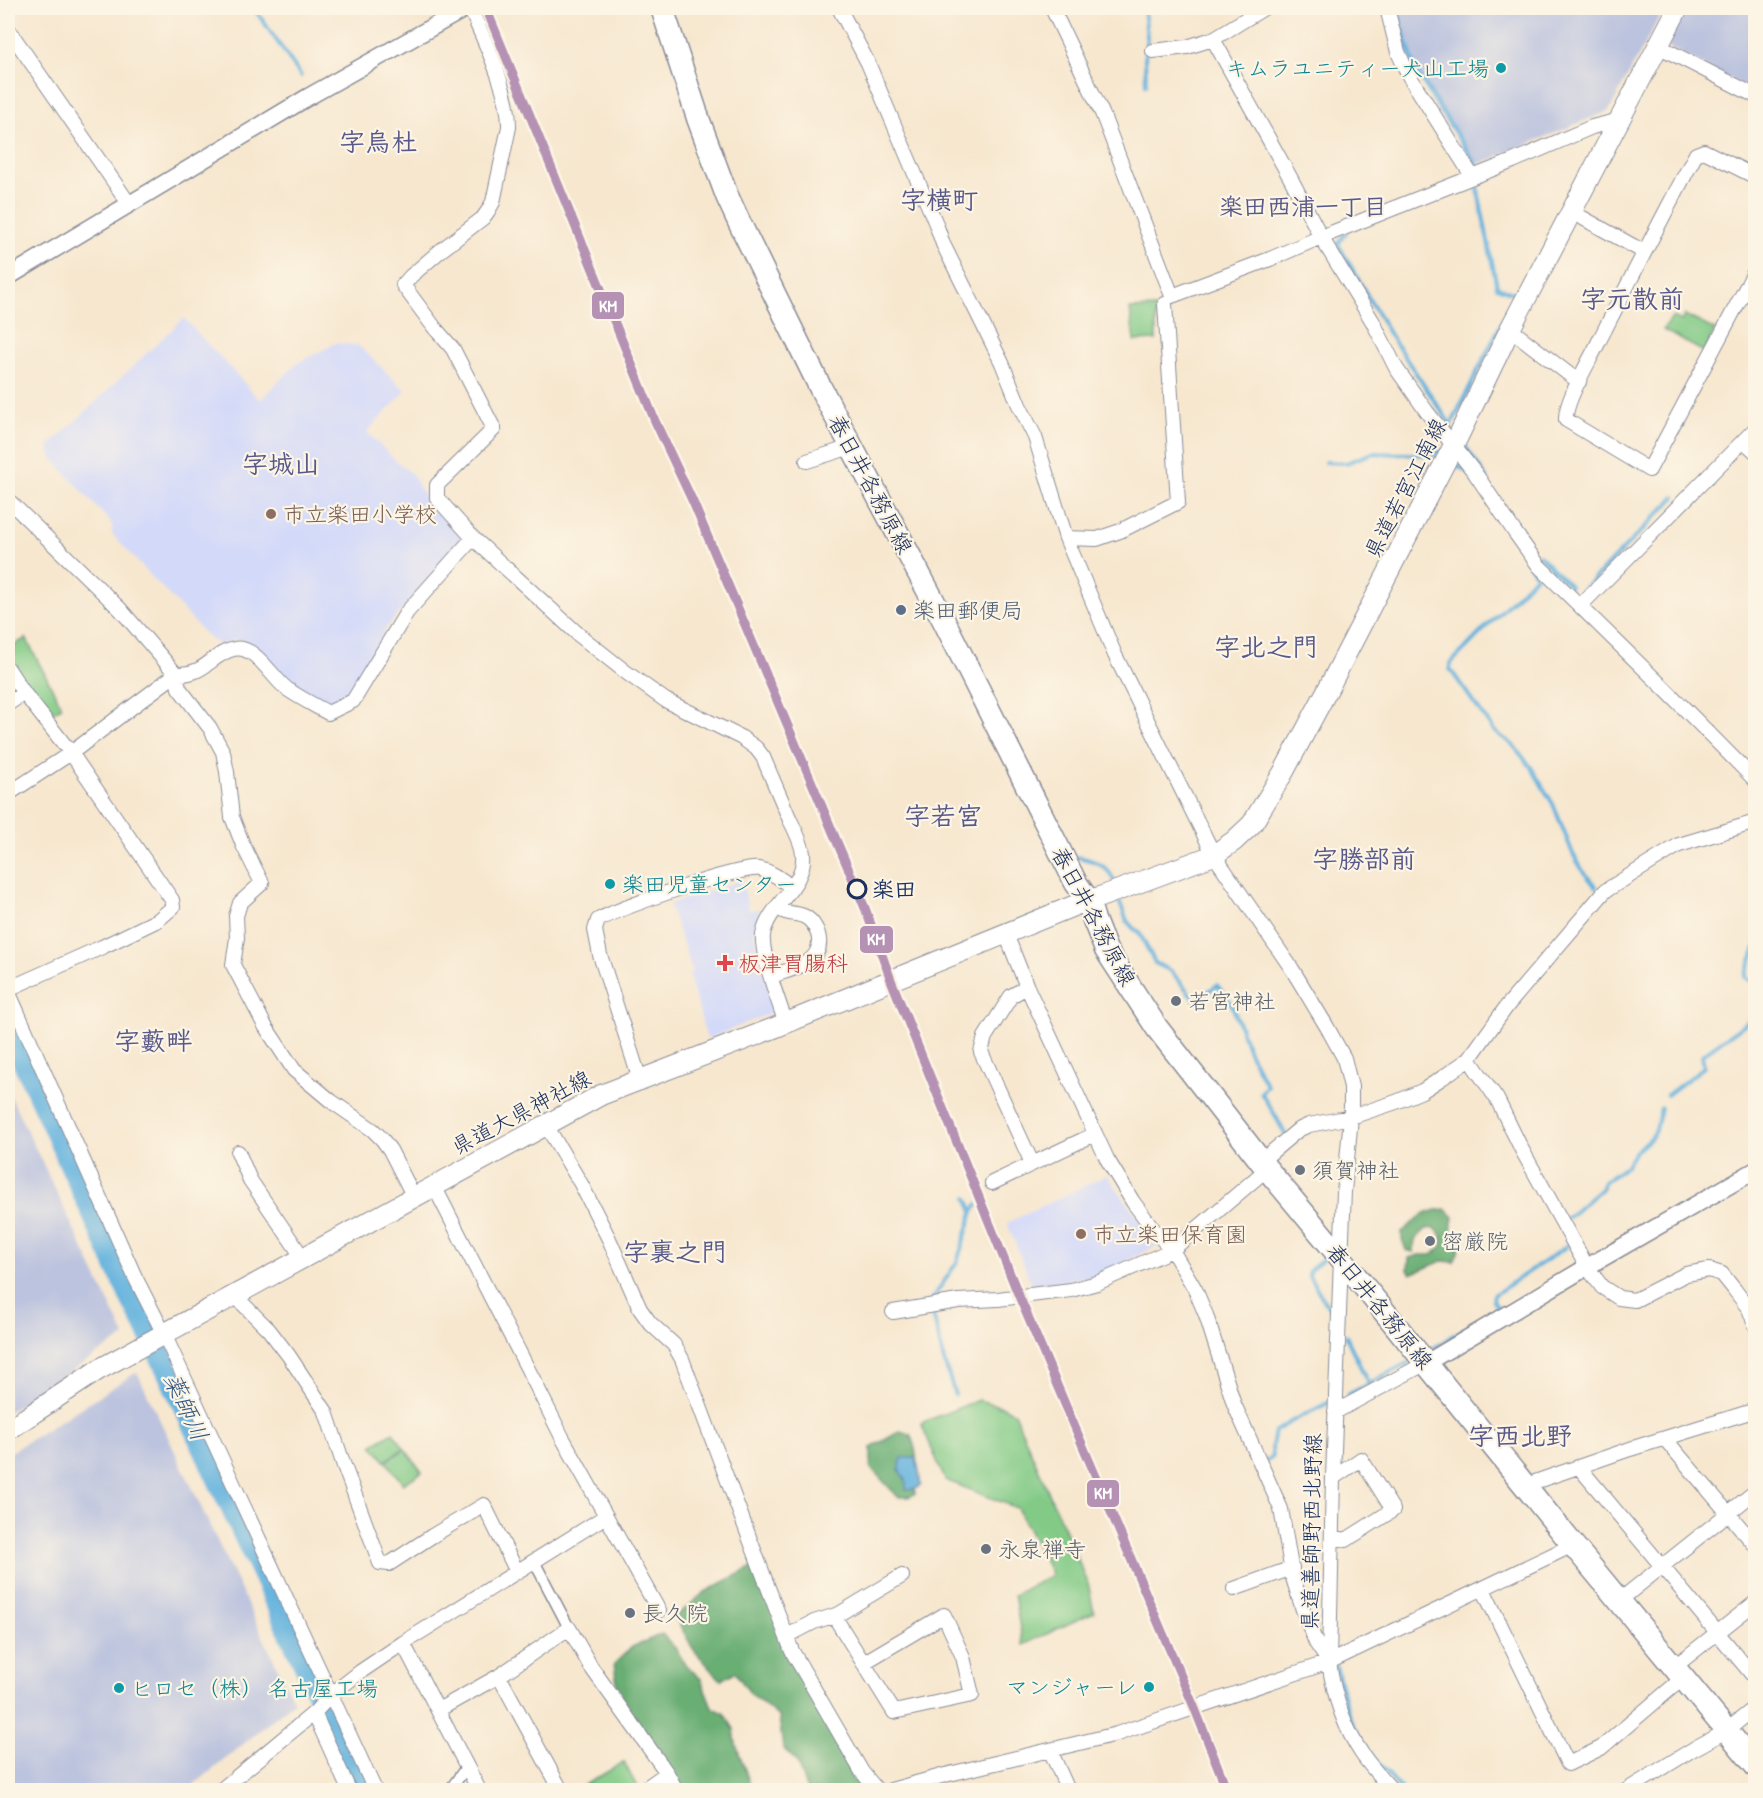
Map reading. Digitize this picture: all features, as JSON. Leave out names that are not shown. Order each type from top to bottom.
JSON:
[{"type":"main road","name":"春日井各務原線","points":[[662,8],[699,121],[727,196],[851,447],[943,620],[1076,883],[1088,900],[1106,950],[1157,1028],[1264,1165],[1755,1766]]},
{"type":"main road","name":"県道若宮江南線","points":[[1088,900],[1214,855],[1252,824],[1284,773],[1454,445],[1510,329],[1677,8]]},
{"type":"main road","name":"県道大県神社線","points":[[8,1430],[98,1370],[601,1095],[786,1023],[1088,900]]},
{"type":"street","points":[[8,277],[308,98],[468,8],[502,86],[510,115],[493,202],[483,218],[440,251],[403,285],[453,349],[494,429],[437,485],[437,498],[473,538],[579,636],[665,700],[723,728],[756,748],[763,757],[803,854],[800,872],[792,888],[766,924],[763,939],[771,976],[786,1023]]},
{"type":"street","name":"県道善師野西北野線","points":[[839,8],[868,63],[943,244],[999,355],[1035,437],[1066,538],[1115,655],[1214,855],[1292,969],[1344,1058],[1351,1087],[1351,1116],[1341,1258],[1329,1662],[1333,1688],[1342,1718],[1363,1755],[1392,1791]]},
{"type":"street","points":[[1052,8],[1102,113],[1172,296],[1270,259],[1592,127],[1620,120]]},
{"type":"street","points":[[1153,51],[1187,47],[1213,39],[1264,8]]},
{"type":"street","points":[[1387,8],[1398,52],[1408,74],[1476,175]]},
{"type":"street","points":[[8,29],[130,205]]},
{"type":"street","points":[[1213,39],[1321,237],[1373,322],[1396,368],[1454,445],[1539,566],[1755,781]]},
{"type":"street","points":[[1658,46],[1755,96]]},
{"type":"street","points":[[1755,177],[1704,151],[1696,154],[1579,382],[1568,406],[1566,420],[1649,470],[1755,269]]},
{"type":"street","points":[[1572,212],[1644,252]]},
{"type":"street","points":[[1066,538],[1097,539],[1120,531],[1178,502],[1165,304]]},
{"type":"street","points":[[1510,329],[1579,382]]},
{"type":"street","points":[[1580,606],[1755,428]]},
{"type":"street","points":[[1744,441],[1755,452]]},
{"type":"street","points":[[807,461],[851,447]]},
{"type":"street","points":[[8,500],[120,609],[176,674],[179,688],[210,728],[223,752],[232,817],[255,872],[262,883],[240,903],[236,916],[237,938],[233,965],[265,1026],[294,1070],[382,1139],[414,1197]]},
{"type":"street","points":[[8,794],[71,753],[176,674],[187,675],[200,670],[234,648],[244,648],[252,652],[286,689],[328,713],[353,701],[407,612],[473,538]]},
{"type":"street","points":[[8,669],[71,753],[172,900],[173,907],[148,925],[8,990],[131,1268],[332,1694],[375,1791]]},
{"type":"street","points":[[8,704],[24,693]]},
{"type":"street","points":[[893,1312],[958,1301],[1009,1298],[1071,1290],[1097,1283],[1172,1250],[1264,1165],[1298,1130],[1396,1102],[1422,1091],[1469,1059],[1507,1006],[1605,891],[1680,845],[1755,822]]},
{"type":"street","points":[[640,1080],[600,955],[595,930],[598,920],[665,894],[744,870],[760,869],[776,876],[792,888]]},
{"type":"street","points":[[771,976],[799,967],[809,961],[818,951],[819,941],[815,928],[808,918],[802,915],[787,914],[777,907]]},
{"type":"street","points":[[1006,934],[1027,987],[1107,1159],[1133,1202],[1172,1250],[1195,1289],[1206,1315],[1234,1404],[1277,1498],[1284,1522],[1293,1578],[1304,1613],[1316,1643],[1329,1662]]},
{"type":"street","points":[[1027,987],[1011,996],[985,1037],[981,1052],[1032,1163]]},
{"type":"street","points":[[1469,1059],[1497,1099],[1522,1150],[1587,1267],[1602,1287],[1619,1298],[1635,1300],[1686,1274],[1709,1270],[1722,1274],[1752,1308],[1755,1326]]},
{"type":"street","points":[[546,1125],[581,1184],[609,1239],[640,1309],[650,1323],[674,1345],[682,1359],[792,1651],[862,1772],[877,1791]]},
{"type":"street","points":[[992,1183],[1095,1134]]},
{"type":"street","points":[[238,1152],[250,1180],[303,1258]]},
{"type":"street","points":[[1335,1412],[1426,1363],[1755,1170]]},
{"type":"street","points":[[434,1186],[562,1437],[659,1611]]},
{"type":"street","points":[[235,1296],[276,1338],[326,1412],[380,1563],[389,1564],[484,1505],[517,1572]]},
{"type":"street","points":[[1526,1485],[1755,1410]]},
{"type":"street","points":[[1665,1439],[1755,1546]]},
{"type":"street","points":[[1332,1537],[1346,1540],[1394,1510],[1361,1459],[1333,1478]]},
{"type":"street","points":[[1579,1467],[1755,1679]]},
{"type":"street","points":[[1620,1600],[1755,1491]]},
{"type":"street","points":[[221,1791],[314,1713],[332,1694],[403,1643],[606,1516]]},
{"type":"street","points":[[891,1791],[945,1775],[1117,1734],[1329,1662],[1573,1545]]},
{"type":"street","points":[[534,1561],[591,1666],[668,1773],[676,1791]]},
{"type":"street","points":[[1234,1589],[1292,1568]]},
{"type":"street","points":[[787,1636],[814,1622],[839,1614],[902,1576]]},
{"type":"street","points":[[1483,1589],[1568,1764],[1601,1748],[1717,1632],[1755,1602]]},
{"type":"street","points":[[834,1616],[863,1663],[894,1712],[972,1695],[963,1657],[944,1615],[863,1663]]},
{"type":"street","points":[[438,1710],[499,1676],[569,1628]]},
{"type":"street","points":[[403,1643],[479,1791]]},
{"type":"street","points":[[499,1676],[561,1791]]},
{"type":"street","points":[[1628,1791],[1726,1731],[1755,1707]]},
{"type":"street","points":[[314,1713],[349,1791]]},
{"type":"street","points":[[1050,1750],[1068,1791]]},
{"type":"street","points":[[450,1791],[467,1766]]},
{"type":"street","points":[[643,1791],[668,1773]]},
{"type":"shaded area","points":[[1394,8],[1664,8],[1609,111],[1474,166],[1432,102],[1402,43]]},
{"type":"shaded area","points":[[1686,8],[1755,8],[1755,92],[1666,46]]},
{"type":"shaded area","name":"市立楽田小学校","points":[[184,318],[260,400],[296,364],[336,343],[358,345],[406,391],[367,432],[412,474],[429,504],[463,538],[387,627],[351,694],[331,706],[319,702],[290,681],[249,641],[232,640],[221,646],[210,639],[112,534],[112,524],[51,457],[49,446]]},
{"type":"shaded area","name":"板津胃腸科","points":[[742,880],[749,911],[759,908],[755,931],[759,956],[776,1011],[707,1039],[689,976],[692,970],[669,904]]},
{"type":"shaded area","points":[[8,1091],[125,1336],[8,1412]]},
{"type":"shaded area","name":"市立楽田保育園","points":[[1107,1175],[1158,1245],[1095,1276],[1032,1286],[1007,1223]]},
{"type":"shaded area","points":[[137,1372],[294,1702],[188,1790],[8,1790],[8,1454]]},
{"type":"green space","points":[[1156,308],[1156,340],[1134,341],[1130,309]]},
{"type":"green space","points":[[1685,315],[1715,330],[1704,352],[1663,330],[1673,317],[1682,321]]},
{"type":"green space","points":[[26,638],[62,707],[45,716],[8,659],[8,649]]},
{"type":"green space","points":[[1445,1209],[1453,1217],[1452,1233],[1461,1246],[1454,1262],[1442,1261],[1411,1274],[1408,1270],[1409,1258],[1432,1255],[1442,1246],[1442,1236],[1435,1228],[1426,1229],[1415,1240],[1414,1252],[1406,1250],[1402,1232],[1426,1213]]},
{"type":"green space","points":[[978,1400],[1004,1407],[1014,1413],[1088,1583],[1094,1612],[1023,1645],[1014,1595],[1052,1575],[1017,1508],[945,1480],[921,1423]]},
{"type":"green space","points":[[900,1431],[910,1434],[916,1456],[915,1494],[908,1497],[898,1497],[871,1468],[871,1448]]},
{"type":"green space","points":[[393,1432],[404,1448],[385,1461],[372,1445]]},
{"type":"green space","points":[[405,1449],[422,1472],[403,1484],[386,1461]]},
{"type":"green space","points":[[754,1566],[856,1771],[861,1790],[807,1790],[796,1761],[783,1748],[779,1717],[750,1693],[735,1672],[721,1680],[694,1650],[675,1617],[705,1592]]},
{"type":"green space","points":[[662,1634],[676,1649],[685,1664],[701,1679],[712,1707],[724,1713],[734,1729],[736,1744],[750,1784],[757,1790],[680,1790],[664,1757],[619,1697],[614,1664],[632,1647]]},
{"type":"green space","points":[[624,1762],[637,1787],[632,1790],[576,1790]]},
{"type":"water","points":[[902,1458],[915,1458],[917,1462],[921,1484],[916,1489],[906,1490],[906,1480],[899,1470]]},
{"type":"waterway","points":[[254,8],[301,76]]},
{"type":"waterway","points":[[1144,8],[1147,37],[1146,85]]},
{"type":"waterway","points":[[1396,8],[1416,71],[1476,164],[1477,172]]},
{"type":"waterway","points":[[1346,234],[1338,244],[1390,335],[1451,425],[1516,294],[1497,287],[1477,179]]},
{"type":"waterway","points":[[1440,197],[1477,183]]},
{"type":"waterway","points":[[1466,447],[1487,479]]},
{"type":"waterway","points":[[1325,462],[1346,463],[1373,453],[1434,455],[1439,451]]},
{"type":"waterway","points":[[1453,463],[1466,471]]},
{"type":"waterway","points":[[1579,594],[1675,497]]},
{"type":"waterway","points":[[1539,555],[1570,586]]},
{"type":"waterway","points":[[1530,564],[1536,576],[1450,664],[1450,669],[1494,731],[1513,745],[1531,767],[1553,804],[1573,854],[1596,887]]},
{"type":"waterway","points":[[1078,857],[1101,865],[1109,872],[1115,883]]},
{"type":"waterway","points":[[1120,903],[1127,921],[1139,932],[1155,963],[1171,971],[1196,1001],[1217,985],[1232,1005],[1250,1054],[1267,1086],[1261,1093],[1285,1134]]},
{"type":"waterway","points":[[1756,947],[1745,977],[1756,985]]},
{"type":"waterway","points":[[1667,1095],[1704,1067],[1702,1055],[1756,1016]]},
{"type":"waterway","name":"薬師川","points":[[8,1025],[130,1294],[313,1680],[333,1732],[361,1790]]},
{"type":"waterway","points":[[1567,1218],[1601,1189],[1604,1182],[1625,1167],[1635,1152],[1651,1138],[1656,1130],[1661,1108]]},
{"type":"waterway","points":[[933,1298],[957,1262],[973,1212],[967,1198]]},
{"type":"waterway","points":[[973,1211],[978,1204]]},
{"type":"waterway","points":[[1429,1351],[1498,1308],[1493,1301],[1494,1295],[1566,1247],[1569,1242]]},
{"type":"waterway","points":[[1325,1258],[1312,1268],[1309,1276],[1329,1308]]},
{"type":"waterway","points":[[933,1314],[955,1395]]},
{"type":"waterway","points":[[1346,1336],[1369,1385]]},
{"type":"waterway","points":[[1347,1395],[1408,1363]]},
{"type":"waterway","points":[[1265,1462],[1273,1456],[1275,1431],[1328,1403]]},
{"type":"waterway","points":[[1336,1666],[1345,1704],[1360,1737],[1402,1790]]},
{"type":"waterway","points":[[301,1715],[309,1706]]},
{"type":"transit line","name":"KM","points":[[486,8],[655,421],[693,502],[865,908],[891,980],[1019,1296],[1195,1709],[1227,1790]]},
{"type":"place","name":"キムラユニティー犬山工場","points":[[1501,68]]},
{"type":"place","name":"市立楽田小学校","points":[[271,514]]},
{"type":"place","name":"楽田郵便局","points":[[901,610]]},
{"type":"place","name":"楽田児童センター","points":[[610,884]]},
{"type":"place","name":"楽田","points":[[857,889]]},
{"type":"place","name":"板津胃腸科","points":[[725,963]]},
{"type":"place","name":"若宮神社","points":[[1176,1001]]},
{"type":"place","name":"須賀神社","points":[[1300,1170]]},
{"type":"place","name":"市立楽田保育園","points":[[1081,1234]]},
{"type":"place","name":"密厳院","points":[[1430,1241]]},
{"type":"place","name":"永泉禅寺","points":[[986,1549]]},
{"type":"place","name":"長久院","points":[[630,1613]]},
{"type":"place","name":"マンジャーレ","points":[[1149,1687]]},
{"type":"place","name":"ヒロセ（株） 名古屋工場","points":[[119,1688]]},
{"type":"district","name":"字烏杜","points":[[378,142]]},
{"type":"district","name":"字横町","points":[[939,200]]},
{"type":"district","name":"楽田西浦一丁目","points":[[1303,207]]},
{"type":"district","name":"字元散前","points":[[1632,299]]},
{"type":"district","name":"字城山","points":[[281,464]]},
{"type":"district","name":"字北之門","points":[[1266,647]]},
{"type":"district","name":"字若宮","points":[[943,816]]},
{"type":"district","name":"字勝部前","points":[[1364,859]]},
{"type":"district","name":"字藪畔","points":[[153,1041]]},
{"type":"district","name":"字裏之門","points":[[675,1252]]},
{"type":"district","name":"字西北野","points":[[1520,1436]]}]
